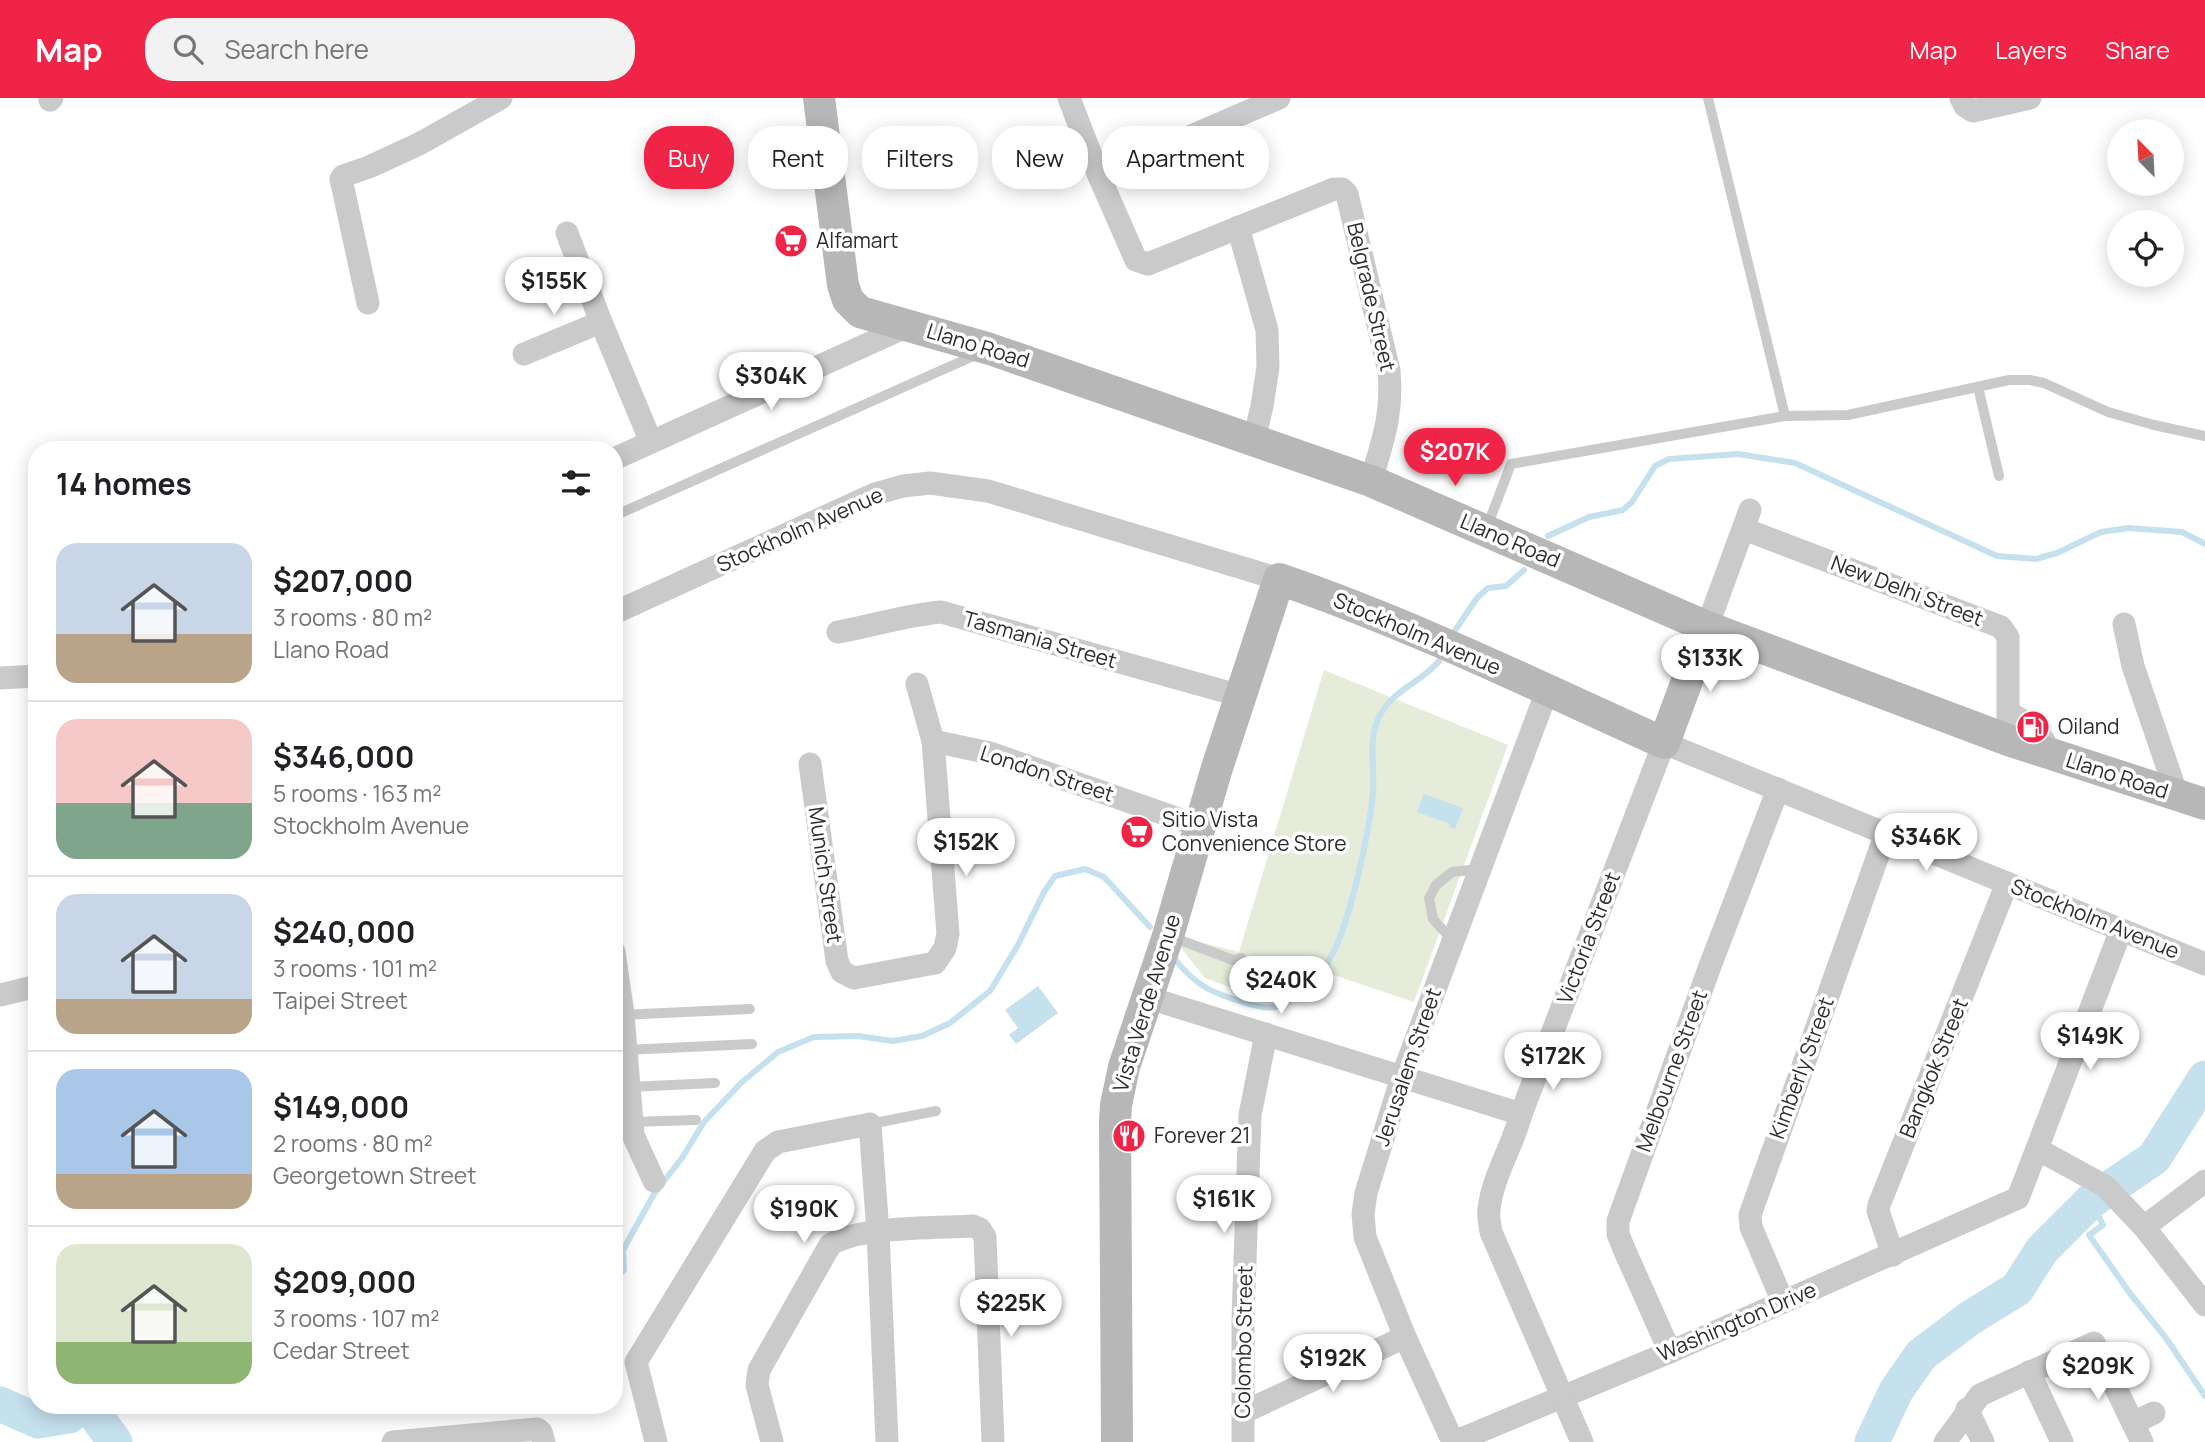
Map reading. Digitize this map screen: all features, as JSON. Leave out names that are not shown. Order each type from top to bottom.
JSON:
[{"type":"main road","name":"Llano Road","points":[[819,98],[839,257],[848,300],[860,312],[990,349],[1371,481],[1707,627],[2008,740],[2191,800]]},
{"type":"main road","name":"Stockholm Avenue","points":[[1279,579],[1359,609],[1664,743]]},
{"type":"main road","name":"Vista Verde Avenue","points":[[1117,1442],[1115,1121],[1119,1087],[1168,936],[1199,826],[1279,579]]},
{"type":"main road","name":"Victoria Street","points":[[1664,743],[1707,627]]},
{"type":"street","points":[[368,303],[341,179],[419,144],[501,98]]},
{"type":"street","points":[[1069,98],[1136,260],[1148,264],[1238,227],[1267,330],[1268,367],[1254,440]]},
{"type":"street","points":[[1099,176],[1279,98]]},
{"type":"street","points":[[1965,104],[1979,110],[2006,101],[2030,98]]},
{"type":"street","name":"Belgrade Street","points":[[1238,227],[1334,189],[1342,189],[1347,194],[1389,371],[1389,420],[1371,481]]},
{"type":"street","points":[[567,233],[651,442]]},
{"type":"street","points":[[524,354],[601,322]]},
{"type":"street","points":[[623,455],[910,325]]},
{"type":"street","name":"Stockholm Avenue","points":[[623,609],[875,494],[903,486],[930,483],[988,491],[1279,579]]},
{"type":"street","name":"Victoria Street","points":[[1707,627],[1747,519]]},
{"type":"street","name":"New Delhi Street","points":[[1747,519],[2001,626],[2008,637],[2008,740]]},
{"type":"street","name":"Tasmania Street","points":[[838,632],[885,624],[914,615],[941,612],[1241,695]]},
{"type":"street","points":[[2124,624],[2133,666],[2191,800]]},
{"type":"street","points":[[0,678],[28,676]]},
{"type":"street","points":[[917,684],[933,741]]},
{"type":"street","name":"Jerusalem Street","points":[[1453,1442],[1405,1336],[1365,1237],[1363,1214],[1366,1192],[1402,1077],[1547,691]]},
{"type":"street","name":"London Street","points":[[933,741],[990,753],[1199,826]]},
{"type":"street","name":"Munich Street","points":[[810,764],[837,961],[842,972],[854,978],[935,963],[946,948],[948,934],[933,741]]},
{"type":"street","name":"Victoria Street","points":[[1582,1442],[1492,1232],[1489,1211],[1494,1189],[1521,1114],[1664,743]]},
{"type":"street","name":"Stockholm Avenue","points":[[1664,743],[2205,964]]},
{"type":"street","name":"Melbourne Street","points":[[1670,1352],[1618,1234],[1618,1221],[1710,966],[1778,789]]},
{"type":"street","name":"Kimberly Street","points":[[1783,1302],[1751,1227],[1750,1215],[1886,834]]},
{"type":"street","name":"Bangkok Street","points":[[1893,1255],[1880,1217],[1879,1205],[2007,883]]},
{"type":"street","points":[[2121,930],[2038,1149],[2105,1185],[2137,1219],[2205,1305]]},
{"type":"street","points":[[0,995],[28,988]]},
{"type":"street","points":[[1146,997],[1521,1114]]},
{"type":"street","name":"Colombo Street","points":[[1243,1442],[1242,1320],[1250,1115],[1266,1034]]},
{"type":"street","points":[[656,1442],[636,1362],[765,1151],[778,1142],[870,1124],[878,1232],[887,1442]]},
{"type":"street","points":[[623,1126],[653,1181]]},
{"type":"street","name":"Washington Drive","points":[[1453,1442],[1670,1352],[2018,1198],[2038,1149]]},
{"type":"street","points":[[2137,1219],[2205,1181]]},
{"type":"street","points":[[772,1442],[757,1384],[759,1370],[830,1245],[839,1238],[878,1232],[973,1226],[980,1229],[985,1237],[993,1442]]},
{"type":"street","points":[[1244,1412],[1405,1336]]},
{"type":"street","points":[[1945,1442],[1980,1395],[2094,1343],[2137,1432],[2154,1413]]},
{"type":"street","points":[[2029,1372],[2063,1442]]},
{"type":"street","points":[[1967,1409],[1983,1442]]},
{"type":"street","points":[[393,1442],[537,1429],[544,1442]]},
{"type":"lane","points":[[1708,98],[1785,416]]},
{"type":"lane","points":[[623,512],[990,349]]},
{"type":"lane","points":[[1486,530],[1511,464],[1785,416],[1848,415],[2009,380],[2044,383],[2108,412],[2205,436]]},
{"type":"lane","points":[[1978,387],[1999,476]]},
{"type":"lane","points":[[2007,705],[2039,722],[2046,729],[2052,739],[2055,756]]},
{"type":"lane","points":[[1453,940],[1433,919],[1429,898],[1436,885],[1452,872],[1480,869]]},
{"type":"lane","points":[[1168,936],[1233,960],[1241,958]]},
{"type":"lane","points":[[623,1015],[750,1009]]},
{"type":"lane","points":[[623,1051],[752,1044]]},
{"type":"lane","points":[[623,1088],[715,1083]]},
{"type":"lane","points":[[870,1124],[936,1111]]},
{"type":"lane","points":[[623,1124],[696,1119]]},
{"type":"green space","points":[[1324,670],[1508,745],[1414,1002],[1310,967],[1289,991],[1246,993],[1205,978],[1181,948],[1184,938],[1239,952]]},
{"type":"water","points":[[1424,794],[1463,808],[1455,829],[1449,827],[1450,824],[1417,812]]},
{"type":"water","points":[[1038,986],[1058,1013],[1016,1044],[1009,1035],[1018,1028],[1005,1010]]},
{"type":"waterway","points":[[1548,536],[1589,517],[1623,510],[1632,502],[1655,466],[1669,459],[1738,454],[1795,463],[1997,556],[2036,559],[2057,553],[2101,532],[2128,528],[2182,532],[2205,544]]},
{"type":"waterway","points":[[1454,632],[1477,598],[1488,588],[1506,586],[1524,570]]},
{"type":"waterway","points":[[1174,958],[1199,983],[1216,993],[1267,1008],[1286,1002],[1322,969],[1343,929],[1362,856],[1373,793],[1373,746],[1378,719],[1398,694],[1439,661]]},
{"type":"waterway","points":[[623,1250],[654,1194],[682,1158],[704,1122],[742,1082],[778,1052],[814,1037],[858,1036],[893,1041],[922,1036],[950,1023],[990,991],[1055,876],[1085,869],[1104,877],[1150,927]]},
{"type":"waterway","points":[[1872,1442],[1896,1391],[1921,1355],[1970,1318],[2017,1289],[2042,1250],[2091,1201],[2154,1158],[2205,1078]]},
{"type":"waterway","points":[[2091,1201],[2103,1225],[2089,1235],[2166,1338],[2205,1396]]},
{"type":"waterway","points":[[623,1250],[623,1271]]},
{"type":"waterway","points":[[0,1404],[38,1421],[70,1414]]},
{"type":"waterway","points":[[95,1414],[115,1442]]},
{"type":"place","name":"Alfamart","points":[[791,241]]},
{"type":"place","name":"Oiland","points":[[2033,727]]},
{"type":"place","name":"Sitio Vista Convenience Store","points":[[1137,832]]},
{"type":"place","name":"Forever 21","points":[[1129,1136]]}]
